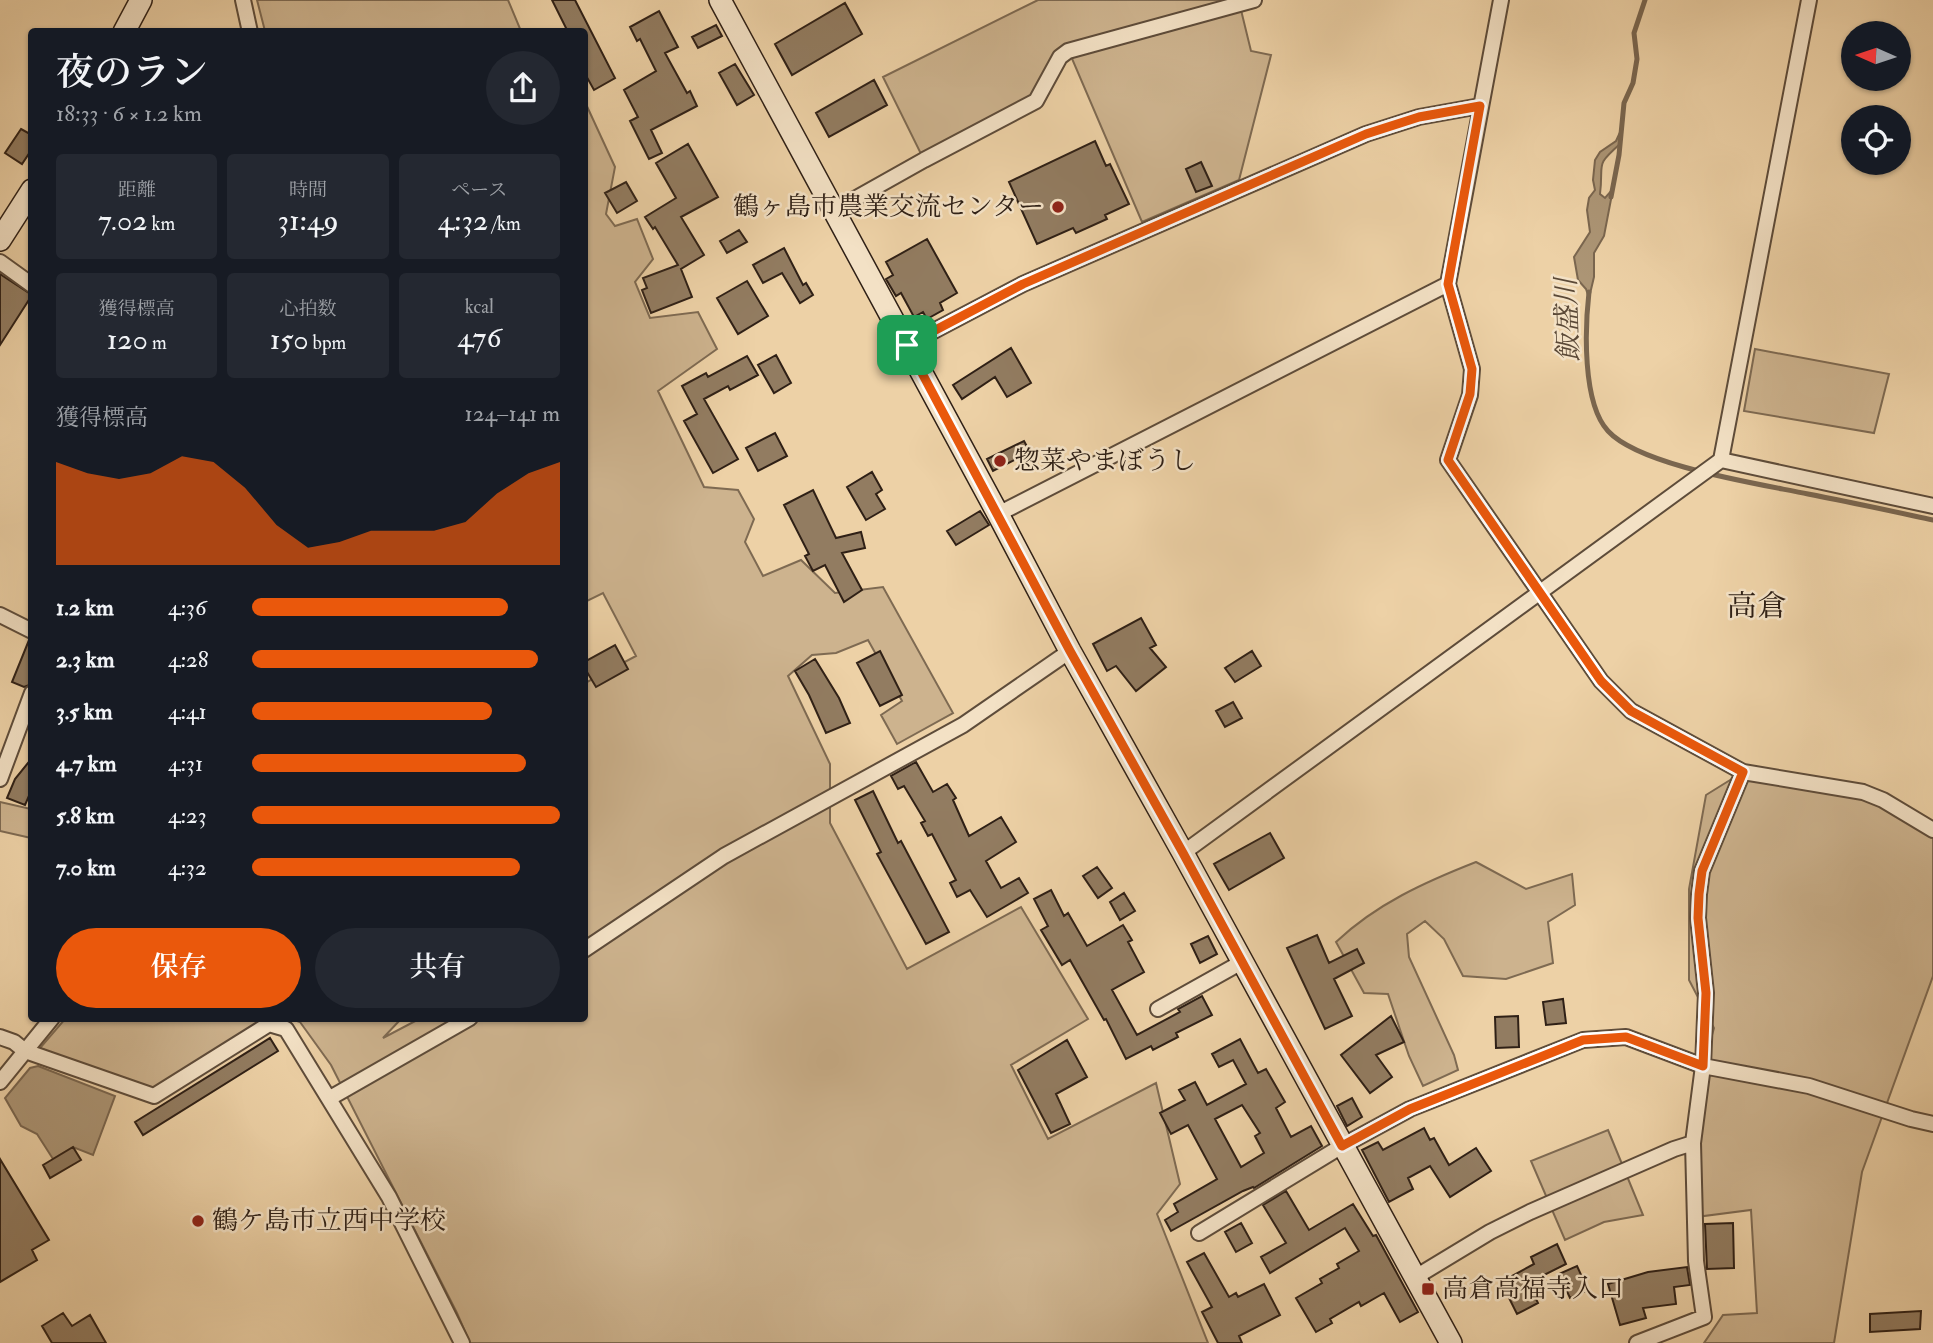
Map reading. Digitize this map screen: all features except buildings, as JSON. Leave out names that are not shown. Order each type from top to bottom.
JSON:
[{"type":"street","points":[[126,28],[141,0]]},
{"type":"street","points":[[243,0],[249,28]]},
{"type":"street","points":[[720,0],[1070,651],[1451,1343]]},
{"type":"street","points":[[835,210],[1036,102],[1060,57],[1068,51],[1254,0]]},
{"type":"street","points":[[1501,0],[1448,284],[1472,369],[1470,394],[1448,460],[1601,681],[1631,711],[1743,772],[1863,792],[1883,800],[1933,830]]},
{"type":"street","points":[[1183,853],[1721,460],[1809,0]]},
{"type":"street","points":[[907,345],[1023,284],[1366,134],[1419,117],[1480,106]]},
{"type":"street","points":[[0,240],[28,196]]},
{"type":"street","points":[[0,262],[28,282]]},
{"type":"street","points":[[998,514],[1448,284]]},
{"type":"street","points":[[1721,460],[1933,506]]},
{"type":"street","points":[[0,615],[28,629]]},
{"type":"street","points":[[588,947],[724,856],[963,725],[1070,651]]},
{"type":"street","points":[[0,779],[28,703]]},
{"type":"street","points":[[1637,1343],[1704,1317],[1696,1261],[1693,1143],[1703,1066],[1706,993],[1698,918],[1699,894],[1702,871],[1743,772]]},
{"type":"street","points":[[1158,1009],[1242,962]]},
{"type":"street","points":[[0,1082],[49,1022]]},
{"type":"street","points":[[330,1098],[463,1022]]},
{"type":"street","points":[[0,1037],[14,1042],[25,1051],[154,1096],[269,1024],[286,1029],[389,1197],[462,1343]]},
{"type":"street","points":[[1199,1233],[1342,1146],[1410,1109],[1583,1040],[1626,1037],[1703,1066],[1810,1086],[1933,1124]]},
{"type":"street","points":[[1414,1278],[1490,1232],[1530,1212],[1693,1143]]},
{"type":"shaded area","points":[[257,0],[508,0],[520,28],[264,28]]},
{"type":"shaded area","points":[[1038,0],[1254,0],[1068,51],[1036,101],[924,160],[883,77]]},
{"type":"shaded area","points":[[1241,10],[1251,51],[1271,55],[1239,180],[1142,222],[1070,54],[1155,35]]},
{"type":"shaded area","points":[[588,108],[615,167],[606,214],[615,226],[637,219],[653,259],[635,282],[650,318],[698,312],[717,349],[658,391],[704,487],[738,490],[754,519],[745,542],[763,576],[801,560],[835,593],[883,587],[953,713],[897,744],[881,715],[902,701],[868,640],[836,653],[812,655],[788,676],[830,764],[830,823],[907,969],[1021,907],[1088,1019],[1011,1065],[1048,1139],[1156,1083],[1180,1184],[1157,1214],[1208,1343],[470,1343],[331,1065],[300,1022],[398,1022],[383,1038],[413,1022],[588,1022],[588,681],[636,656],[603,593],[588,600]]},
{"type":"shaded area","points":[[1622,128],[1620,144],[1606,157],[1602,166],[1600,194],[1605,198],[1613,189],[1604,236],[1594,253],[1594,277],[1589,298],[1586,289],[1578,280],[1574,257],[1590,232],[1587,210],[1589,198],[1595,190],[1595,160],[1600,152],[1616,141]]},
{"type":"shaded area","points":[[1755,349],[1889,374],[1874,433],[1744,411]]},
{"type":"shaded area","points":[[1743,772],[1863,792],[1933,830],[1933,976],[1862,1172],[1834,1343],[1704,1343],[1723,1315],[1757,1313],[1751,1210],[1696,1217],[1703,1066],[1714,1028],[1689,980],[1689,889],[1706,795]]},
{"type":"shaded area","points":[[0,802],[28,808],[28,837],[0,831]]},
{"type":"shaded area","points":[[1476,862],[1526,889],[1572,874],[1575,905],[1548,922],[1553,963],[1506,979],[1463,976],[1444,939],[1425,921],[1407,934],[1409,957],[1454,1055],[1458,1070],[1423,1086],[1409,1056],[1388,994],[1364,993],[1336,942],[1384,905]]},
{"type":"shaded area","points":[[62,1022],[259,1022],[154,1096],[40,1048]]},
{"type":"shaded area","points":[[38,1066],[115,1096],[93,1155],[73,1147],[53,1159],[37,1134],[21,1126],[5,1098],[30,1068]]},
{"type":"shaded area","points":[[1608,1130],[1643,1215],[1604,1222],[1565,1240],[1531,1161]]},
{"type":"waterway","name":"飯盛川","points":[[1611,197],[1619,155],[1624,103],[1633,83],[1637,59],[1634,33],[1645,0]]},
{"type":"waterway","name":"飯盛川","points":[[1589,292],[1586,344],[1594,402],[1608,431],[1624,443],[1646,454],[1702,472],[1933,520]]},
{"type":"place","name":"鶴ヶ島市農業交流センター","points":[[1058,207]]},
{"type":"place","name":"惣菜やまぼうし","points":[[1000,461]]},
{"type":"place","name":"鶴ケ島市立西中学校","points":[[198,1221]]},
{"type":"place","name":"高倉高福寺入口","points":[[1428,1289]]},
{"type":"district","name":"高倉","points":[[1757,606]]},
{"type":"route","points":[[1480,106],[1448,284],[1472,369],[1470,394],[1448,460],[1601,681],[1631,711],[1743,772],[1702,871],[1698,918],[1706,993],[1703,1066],[1626,1037],[1583,1040],[1410,1109],[1342,1146],[1070,651],[907,345],[1023,284],[1366,134],[1419,117],[1480,106]]}]
